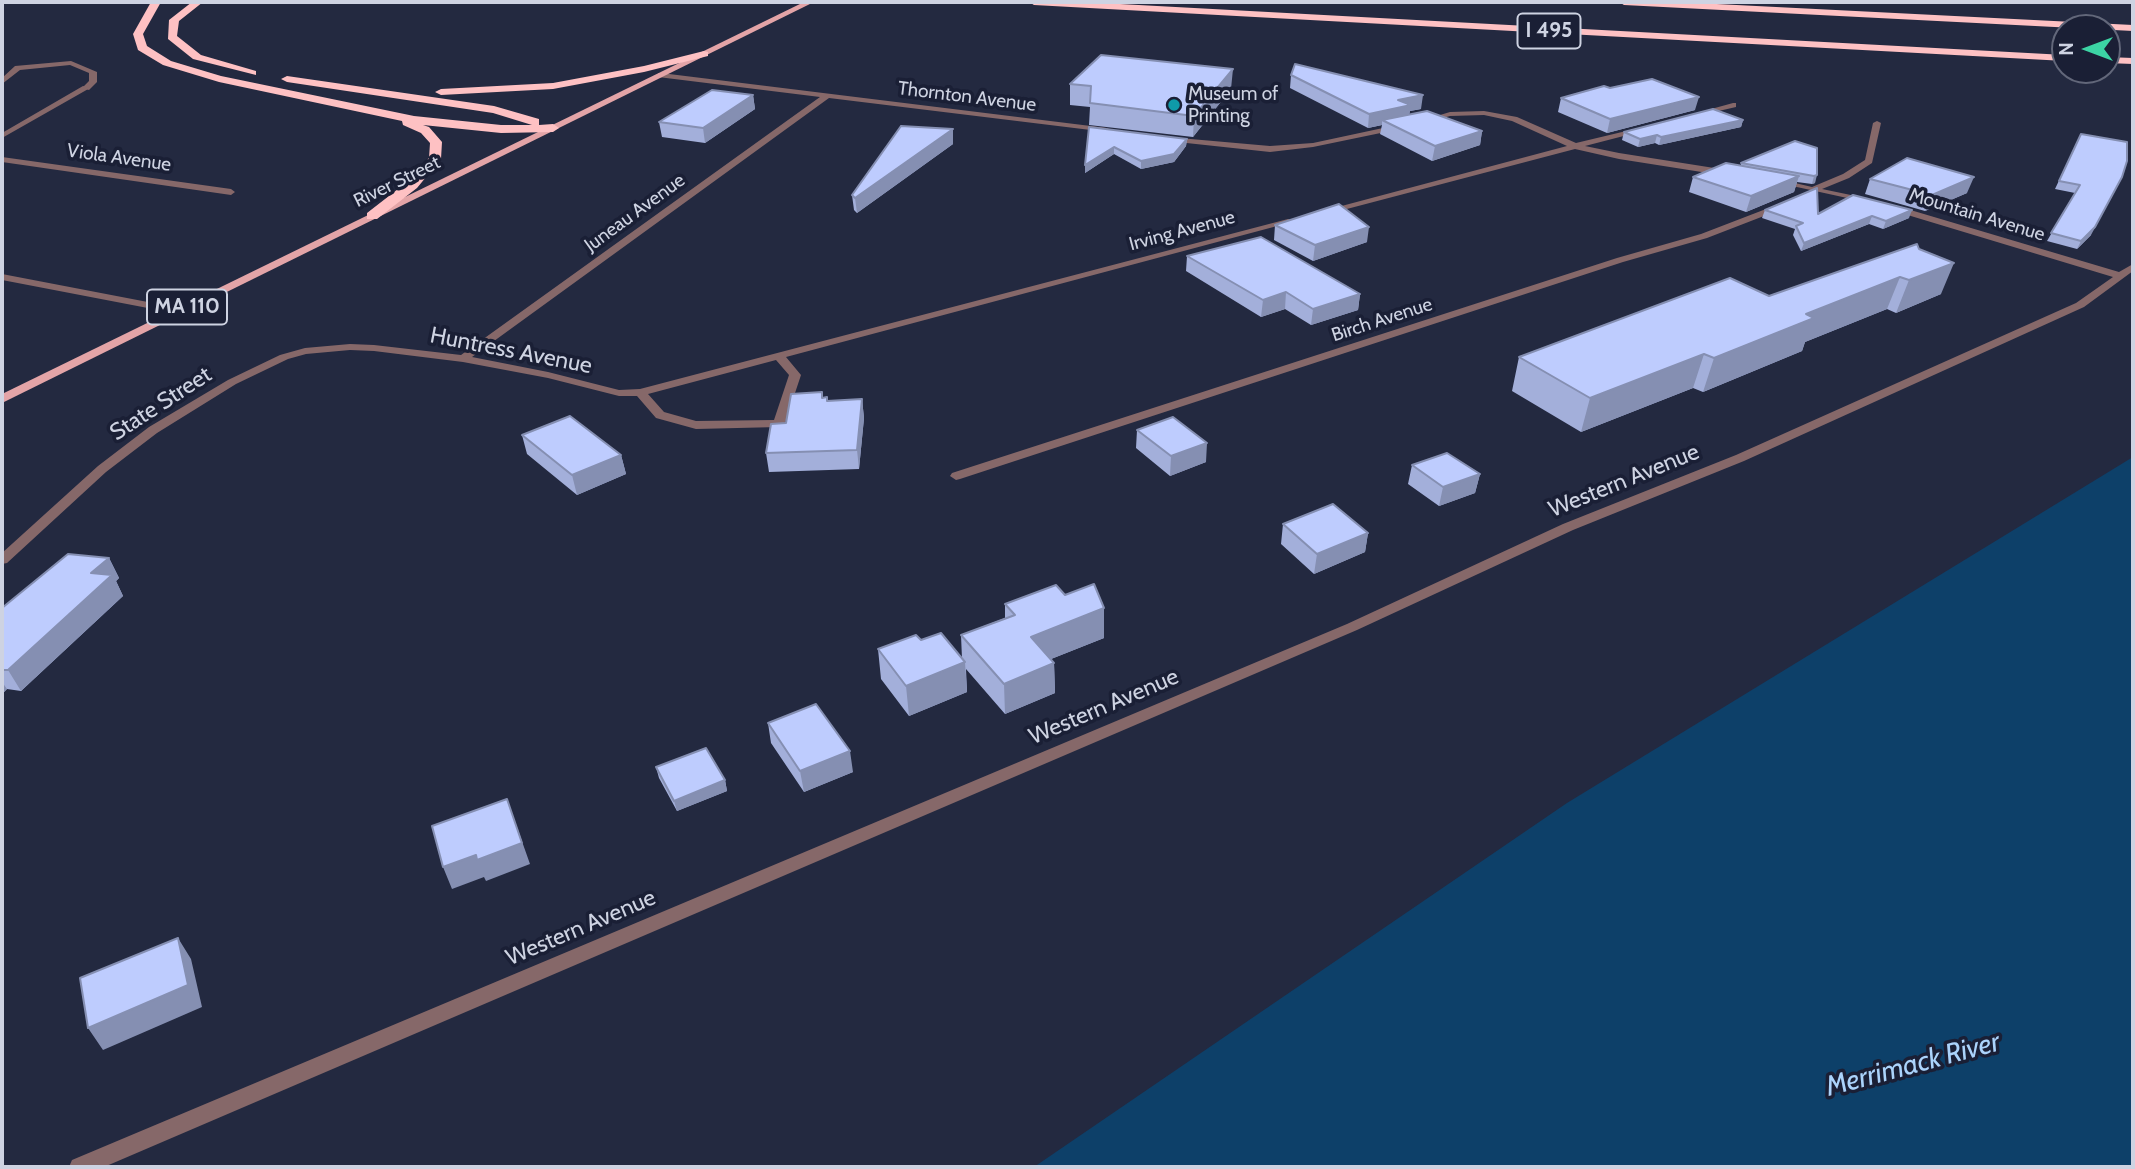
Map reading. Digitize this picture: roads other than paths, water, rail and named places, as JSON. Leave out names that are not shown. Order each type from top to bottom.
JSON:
[{"type":"highway","points":[[156,2],[138,34],[142,48],[167,64],[219,79],[396,116],[501,129],[553,128]]},
{"type":"highway","points":[[198,2],[174,20],[172,37],[197,57],[273,77],[494,110],[553,128]]},
{"type":"highway","name":"I 495","points":[[1034,2],[2051,57]]},
{"type":"highway","points":[[1624,2],[2130,28]]},
{"type":"highway","points":[[1667,2],[1725,8]]},
{"type":"highway","points":[[363,90],[490,91],[553,86],[644,69],[704,54]]},
{"type":"highway","points":[[372,216],[412,185],[435,159],[436,142],[425,130],[396,116]]},
{"type":"main road","name":"River Street","points":[[2,399],[810,2]]},
{"type":"street","points":[[2,82],[18,68],[71,63],[93,72],[93,82],[86,88],[2,135]]},
{"type":"street","name":"Thornton Avenue","points":[[661,75],[1113,131]]},
{"type":"street","name":"Juneau Avenue","points":[[463,359],[828,96]]},
{"type":"street","points":[[1680,118],[1732,104]]},
{"type":"street","points":[[1418,122],[1450,114],[1484,113],[1514,119],[1574,146],[1743,176]]},
{"type":"street","name":"Birch Avenue","points":[[956,476],[1620,260],[1704,236],[1846,177],[1869,161],[1877,123]]},
{"type":"street","points":[[1153,136],[1270,149],[1313,145],[1407,125]]},
{"type":"street","points":[[1318,214],[1654,125]]},
{"type":"street","name":"Viola Avenue","points":[[2,159],[231,191]]},
{"type":"street","name":"Mountain Avenue","points":[[1770,180],[1816,188],[2127,271]]},
{"type":"street","name":"Irving Avenue","points":[[640,392],[1305,217]]},
{"type":"street","name":"Western Avenue","points":[[80,1167],[1352,627],[1568,527],[1740,458],[2080,305],[2127,271]]},
{"type":"street","points":[[2,277],[179,311]]},
{"type":"street","name":"Huntress Avenue","points":[[374,348],[463,359],[548,375],[619,393],[640,392]]},
{"type":"street","name":"State Street","points":[[2,560],[123,452],[232,382],[305,351],[374,348]]},
{"type":"street","points":[[640,392],[660,415],[696,425],[779,423],[795,376],[779,356]]},
{"type":"water","name":"Merrimack River","points":[[2133,457],[2133,1167],[1034,1167],[1567,803]]},
{"type":"place","name":"Museum of Printing","points":[[1174,105]]}]
